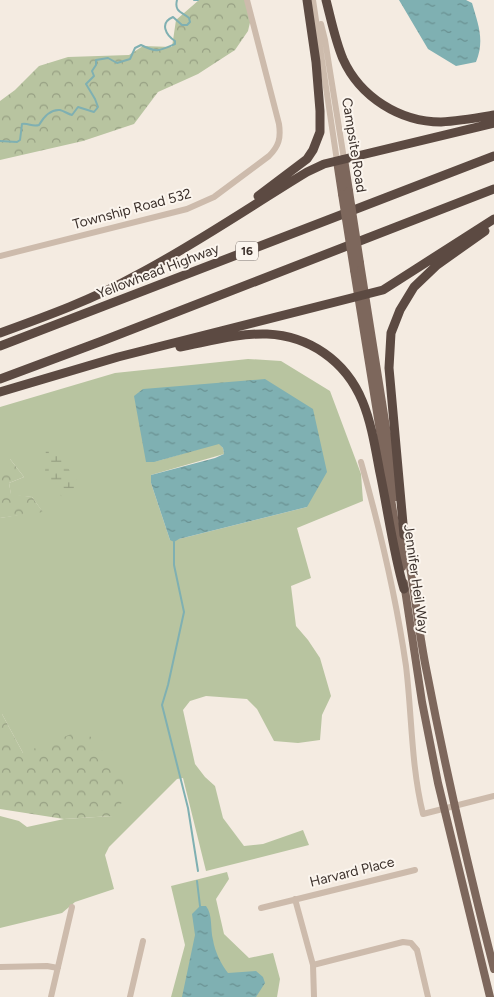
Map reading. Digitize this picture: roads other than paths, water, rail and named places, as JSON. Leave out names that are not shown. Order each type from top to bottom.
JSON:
[{"type":"highway","points":[[203,236],[302,164],[313,150],[320,132],[320,117],[316,62],[307,0]]},
{"type":"highway","points":[[326,0],[344,61],[358,82],[370,95],[385,106],[400,114],[430,121],[455,121],[494,115]]},
{"type":"highway","points":[[0,333],[99,294],[143,272],[307,172],[340,160],[494,123]]},
{"type":"highway","name":"Yellowhead Highway","points":[[0,346],[494,156]]},
{"type":"highway","name":"16","points":[[0,379],[494,189]]},
{"type":"highway","points":[[0,392],[140,351],[362,297],[383,290],[494,219]]},
{"type":"highway","points":[[404,535],[389,368],[391,333],[400,310],[414,287],[437,265],[494,224]]},
{"type":"highway","points":[[140,351],[160,350],[266,334],[298,339],[317,348],[332,359],[354,383],[368,414],[404,588]]},
{"type":"main road","name":"Campsite Road","points":[[340,160],[360,263],[362,297]]},
{"type":"main road","name":"Jennifer Heil Way","points":[[345,192],[354,270],[362,297],[426,671],[454,805],[494,969]]},
{"type":"main road","name":"Jennifer Heil Way","points":[[362,297],[422,702],[444,808],[490,997]]},
{"type":"street","name":"Township Road 532","points":[[0,256],[187,209],[214,197],[276,150],[279,142],[280,124],[247,0]]},
{"type":"street","name":"Campsite Road","points":[[314,0],[325,40],[340,160]]},
{"type":"street","name":"Jennifer Heil Way","points":[[361,462],[382,540],[398,611],[406,669],[414,773],[423,814],[444,808]]},
{"type":"street","points":[[444,808],[494,796]]},
{"type":"street","name":"Harvard Place","points":[[261,908],[415,870]]},
{"type":"street","points":[[295,899],[313,965],[314,997]]},
{"type":"street","points":[[51,997],[72,907]]},
{"type":"street","points":[[130,997],[143,941]]},
{"type":"street","points":[[313,965],[403,942],[412,943],[417,950],[428,997]]},
{"type":"street","points":[[0,967],[47,966],[58,968]]},
{"type":"water","points":[[399,0],[466,0],[472,3],[480,39],[479,54],[476,62],[456,66],[428,49]]},
{"type":"water","points":[[265,379],[313,409],[327,472],[307,507],[179,539],[174,542],[170,540],[151,483],[151,475],[215,458],[224,454],[223,448],[219,444],[154,462],[146,462],[134,396],[143,389]]},
{"type":"water","points":[[200,906],[206,906],[208,910],[215,949],[228,973],[256,971],[263,977],[265,983],[256,997],[182,997],[195,935],[192,914]]},
{"type":"waterway","points":[[0,141],[17,142],[20,140],[22,124],[39,125],[50,112],[56,110],[72,115],[78,107],[94,112],[98,107],[86,84],[94,76],[92,71],[96,65],[96,60],[108,58],[117,63],[130,59],[135,48],[141,45],[158,50],[175,44],[175,41],[165,29],[166,22],[173,17],[182,25],[187,25],[190,22],[189,18],[178,9],[177,0]]},
{"type":"waterway","points":[[174,542],[174,565],[184,612],[162,705],[188,808],[198,871]]},
{"type":"waterway","points":[[197,881],[200,906]]}]
